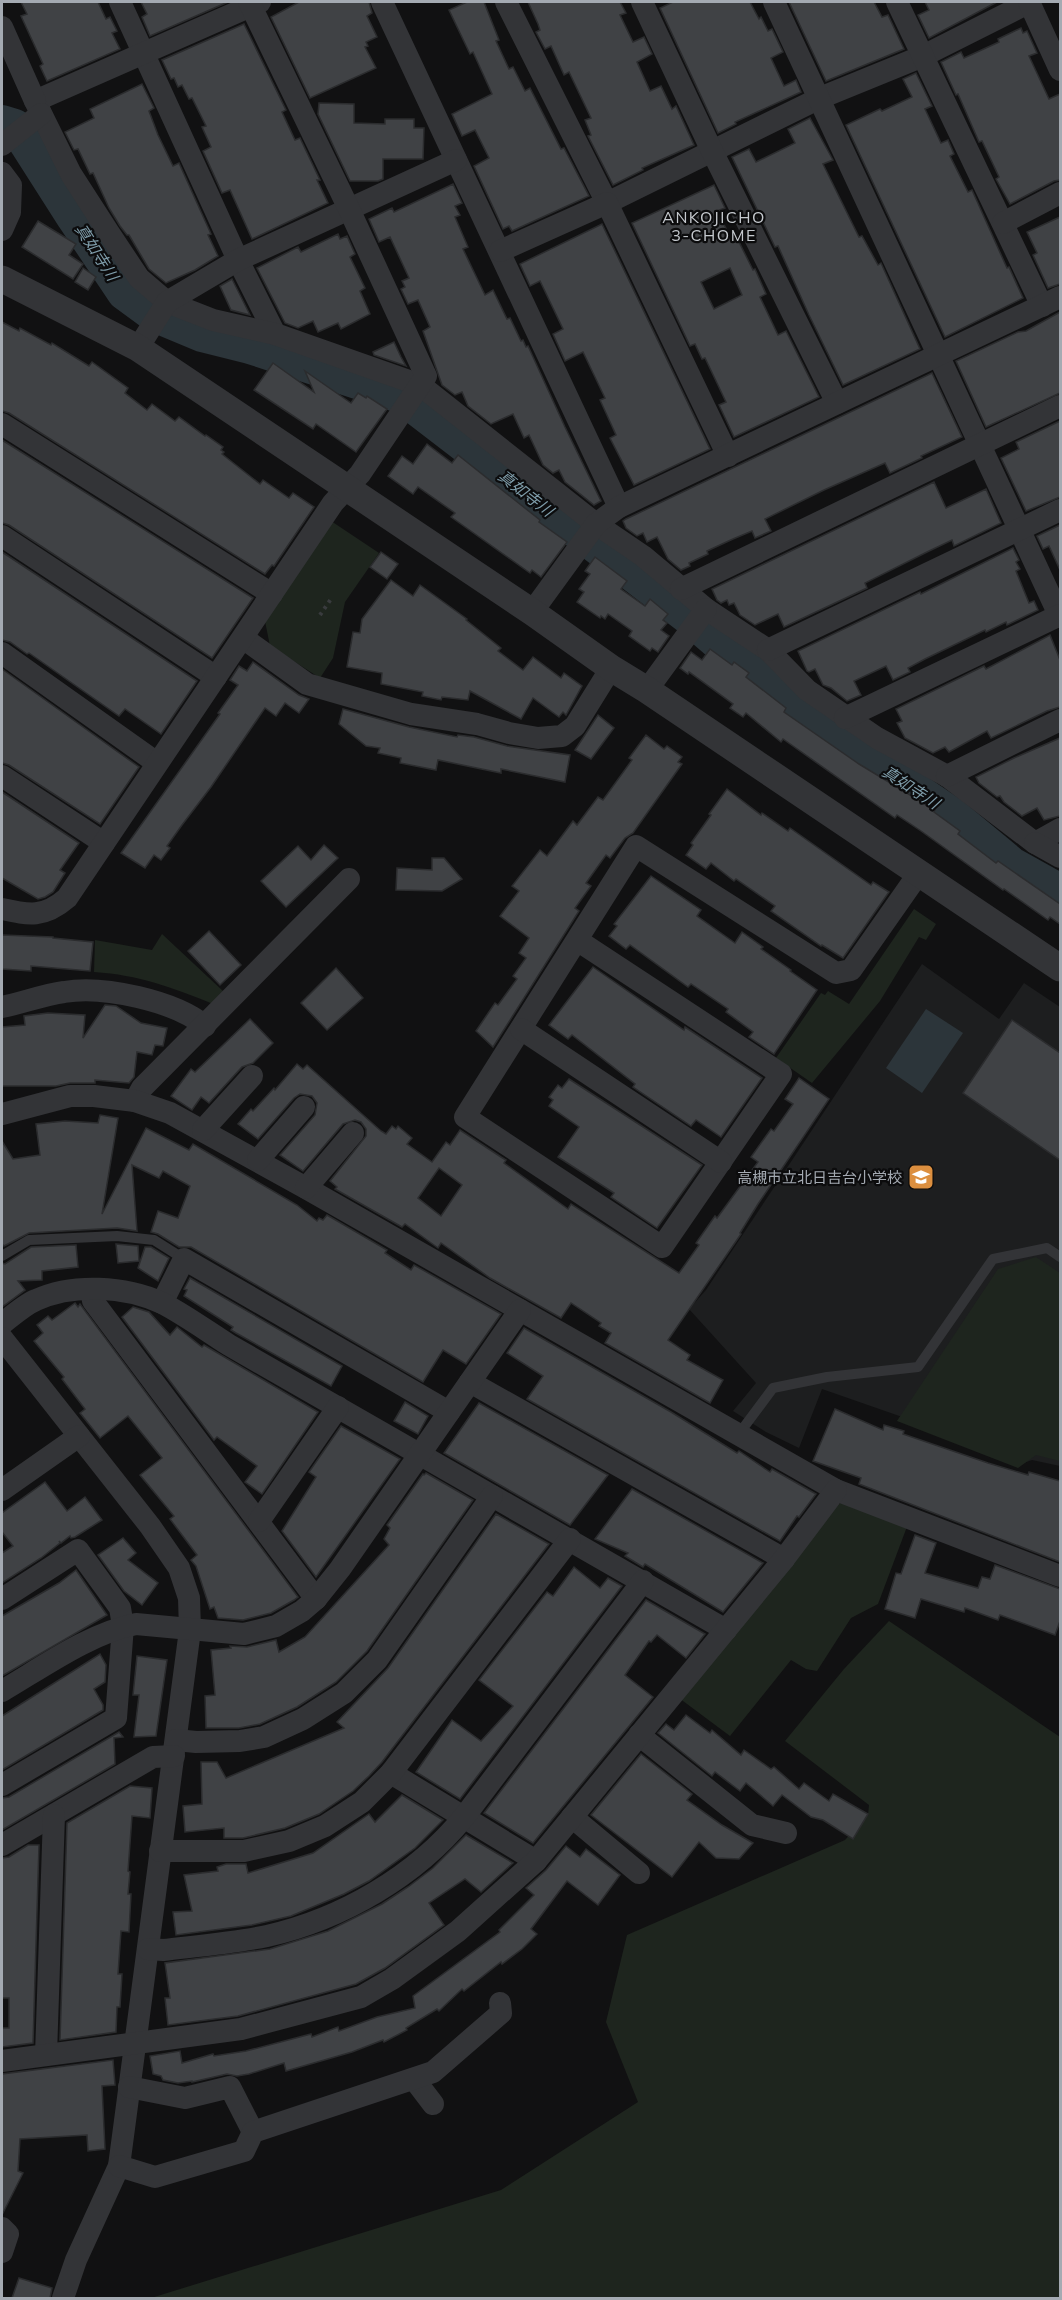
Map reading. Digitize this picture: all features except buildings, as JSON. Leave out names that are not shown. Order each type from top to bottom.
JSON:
[{"type":"street","points":[[120,2],[238,260],[275,334]]},
{"type":"street","points":[[382,2],[619,507]]},
{"type":"street","points":[[506,2],[607,203],[728,456]]},
{"type":"street","points":[[642,2],[712,151],[837,403]]},
{"type":"street","points":[[774,2],[1060,615],[845,718]]},
{"type":"street","points":[[532,612],[596,524],[619,507],[1051,302],[1003,223],[897,2]]},
{"type":"street","points":[[500,252],[607,203],[820,98],[922,56],[1029,2],[1060,70]]},
{"type":"street","points":[[2,146],[38,108],[144,54],[253,3],[426,376],[360,474],[333,503],[67,898],[56,907],[43,913],[26,914],[2,909]]},
{"type":"street","points":[[2,27],[38,108],[71,174],[139,278],[167,302],[213,320],[275,334],[420,385],[596,524],[643,556],[706,609],[768,650],[807,690],[845,718],[947,776],[1035,843],[1060,857]]},
{"type":"street","points":[[138,348],[167,302],[238,260],[456,160]]},
{"type":"street","points":[[2,173],[11,185],[10,212],[2,230]]},
{"type":"street","points":[[1003,223],[1060,193]]},
{"type":"street","points":[[2,279],[138,348],[1060,968]]},
{"type":"street","points":[[681,589],[1060,406]]},
{"type":"street","points":[[2,424],[272,594]]},
{"type":"street","points":[[768,650],[1060,510]]},
{"type":"street","points":[[2,536],[216,677]]},
{"type":"street","points":[[647,690],[706,609]]},
{"type":"street","points":[[243,638],[307,684],[411,714],[477,724],[538,738],[562,736],[575,726],[611,668]]},
{"type":"street","points":[[2,653],[158,763]]},
{"type":"street","points":[[947,776],[1060,720]]},
{"type":"street","points":[[2,776],[104,843]]},
{"type":"street","points":[[1035,843],[1060,829]]},
{"type":"street","points":[[577,940],[781,1074],[662,1247],[465,1117],[636,846],[836,973],[851,970],[919,873]]},
{"type":"street","points":[[135,1101],[142,1088],[349,879]]},
{"type":"street","points":[[2,1007],[64,992],[97,990],[159,1002],[194,1017],[205,1026]]},
{"type":"street","points":[[521,1029],[721,1162]]},
{"type":"street","points":[[203,1130],[252,1076]]},
{"type":"street","points":[[2,1114],[70,1096],[94,1096],[135,1101],[170,1113],[258,1160],[836,1490],[1060,1576]]},
{"type":"street","points":[[258,1160],[304,1107]]},
{"type":"street","points":[[306,1188],[353,1133]]},
{"type":"street","points":[[162,1304],[184,1259],[448,1412]]},
{"type":"street","points":[[91,1289],[93,1301],[316,1599]]},
{"type":"street","points":[[2,1324],[35,1300],[69,1290],[91,1289],[135,1293],[162,1304],[229,1345],[726,1629]]},
{"type":"street","points":[[2,1690],[98,1636],[123,1626],[136,1624],[244,1634],[276,1626],[316,1599],[340,1569],[520,1310]]},
{"type":"street","points":[[2,1338],[150,1526],[178,1568],[189,1598],[190,1630],[119,2166],[76,2260],[63,2298]]},
{"type":"street","points":[[471,1382],[784,1559]]},
{"type":"street","points":[[259,1521],[338,1407]]},
{"type":"street","points":[[2,1491],[79,1436]]},
{"type":"street","points":[[2,2061],[241,2029],[361,1997],[392,1979],[458,1931],[536,1861],[784,1559],[836,1490]]},
{"type":"street","points":[[2,1845],[153,1757],[196,1742],[240,1741],[264,1737],[303,1719],[345,1693],[377,1660],[492,1496]]},
{"type":"street","points":[[160,1851],[244,1851],[289,1841],[326,1826],[362,1802],[391,1773],[570,1539]]},
{"type":"street","points":[[2,1599],[78,1550],[120,1608],[123,1626],[116,1718],[2,1785]]},
{"type":"street","points":[[147,1949],[163,1950],[266,1936],[313,1922],[349,1906],[395,1879],[447,1838],[643,1581]]},
{"type":"street","points":[[639,1735],[752,1825],[786,1833]]},
{"type":"street","points":[[391,1773],[536,1861]]},
{"type":"street","points":[[46,2055],[54,1815]]},
{"type":"street","points":[[572,1817],[639,1873]]},
{"type":"street","points":[[119,2166],[155,2177],[244,2151],[253,2132],[433,2072],[501,2013],[501,2003]]},
{"type":"street","points":[[414,2079],[433,2104]]},
{"type":"street","points":[[129,2087],[185,2098],[230,2087],[253,2132]]},
{"type":"street","points":[[2,2228],[8,2235],[2,2252]]},
{"type":"lane","points":[[2,1256],[29,1240],[117,1236],[154,1240],[184,1259]]},
{"type":"lane","points":[[738,1435],[773,1388],[827,1377],[918,1367],[993,1260],[1047,1248],[1060,1257]]},
{"type":"path","points":[[320,615],[330,599]]},
{"type":"shaded area","points":[[331,521],[379,553],[345,602],[333,658],[320,678],[270,646],[265,621]]},
{"type":"shaded area","points":[[914,909],[936,924],[926,940],[919,937],[880,1001],[812,1083],[776,1058],[821,993],[825,995],[828,991],[849,1004]]},
{"type":"shaded area","points":[[162,934],[224,992],[213,1004],[155,983],[94,972],[95,940],[152,950]]},
{"type":"shaded area","name":"高槻市立北日吉台小学校","points":[[922,964],[999,1019],[1024,983],[1060,1007],[1060,1466],[1032,1460],[1018,1465],[951,1434],[822,1389],[799,1448],[766,1432],[733,1411],[756,1383],[689,1309],[706,1290]]},
{"type":"shaded area","points":[[926,1009],[963,1033],[922,1093],[886,1068]]},
{"type":"shaded area","points":[[1036,1257],[1060,1273],[1060,1461],[1036,1455],[1018,1468],[897,1421],[998,1269]]},
{"type":"shaded area","points":[[846,1501],[908,1524],[878,1604],[851,1618],[817,1671],[806,1669],[791,1660],[730,1736],[679,1698],[838,1504]]},
{"type":"shaded area","points":[[889,1621],[1060,1737],[1060,2298],[151,2298],[501,2190],[638,2102],[606,2022],[627,1935],[845,1840],[868,1815],[869,1805],[785,1741],[844,1669]]},
{"type":"waterway","name":"真如寺川","points":[[2,122],[15,126],[124,293],[154,315],[202,335],[250,347],[400,396],[689,618],[826,736],[887,770],[952,814],[1012,864],[1060,891]]},
{"type":"place","name":"高槻市立北日吉台小学校","points":[[921,1177]]},
{"type":"district","name":"ANKOJICHO 3-CHOME","points":[[714,226]]}]
